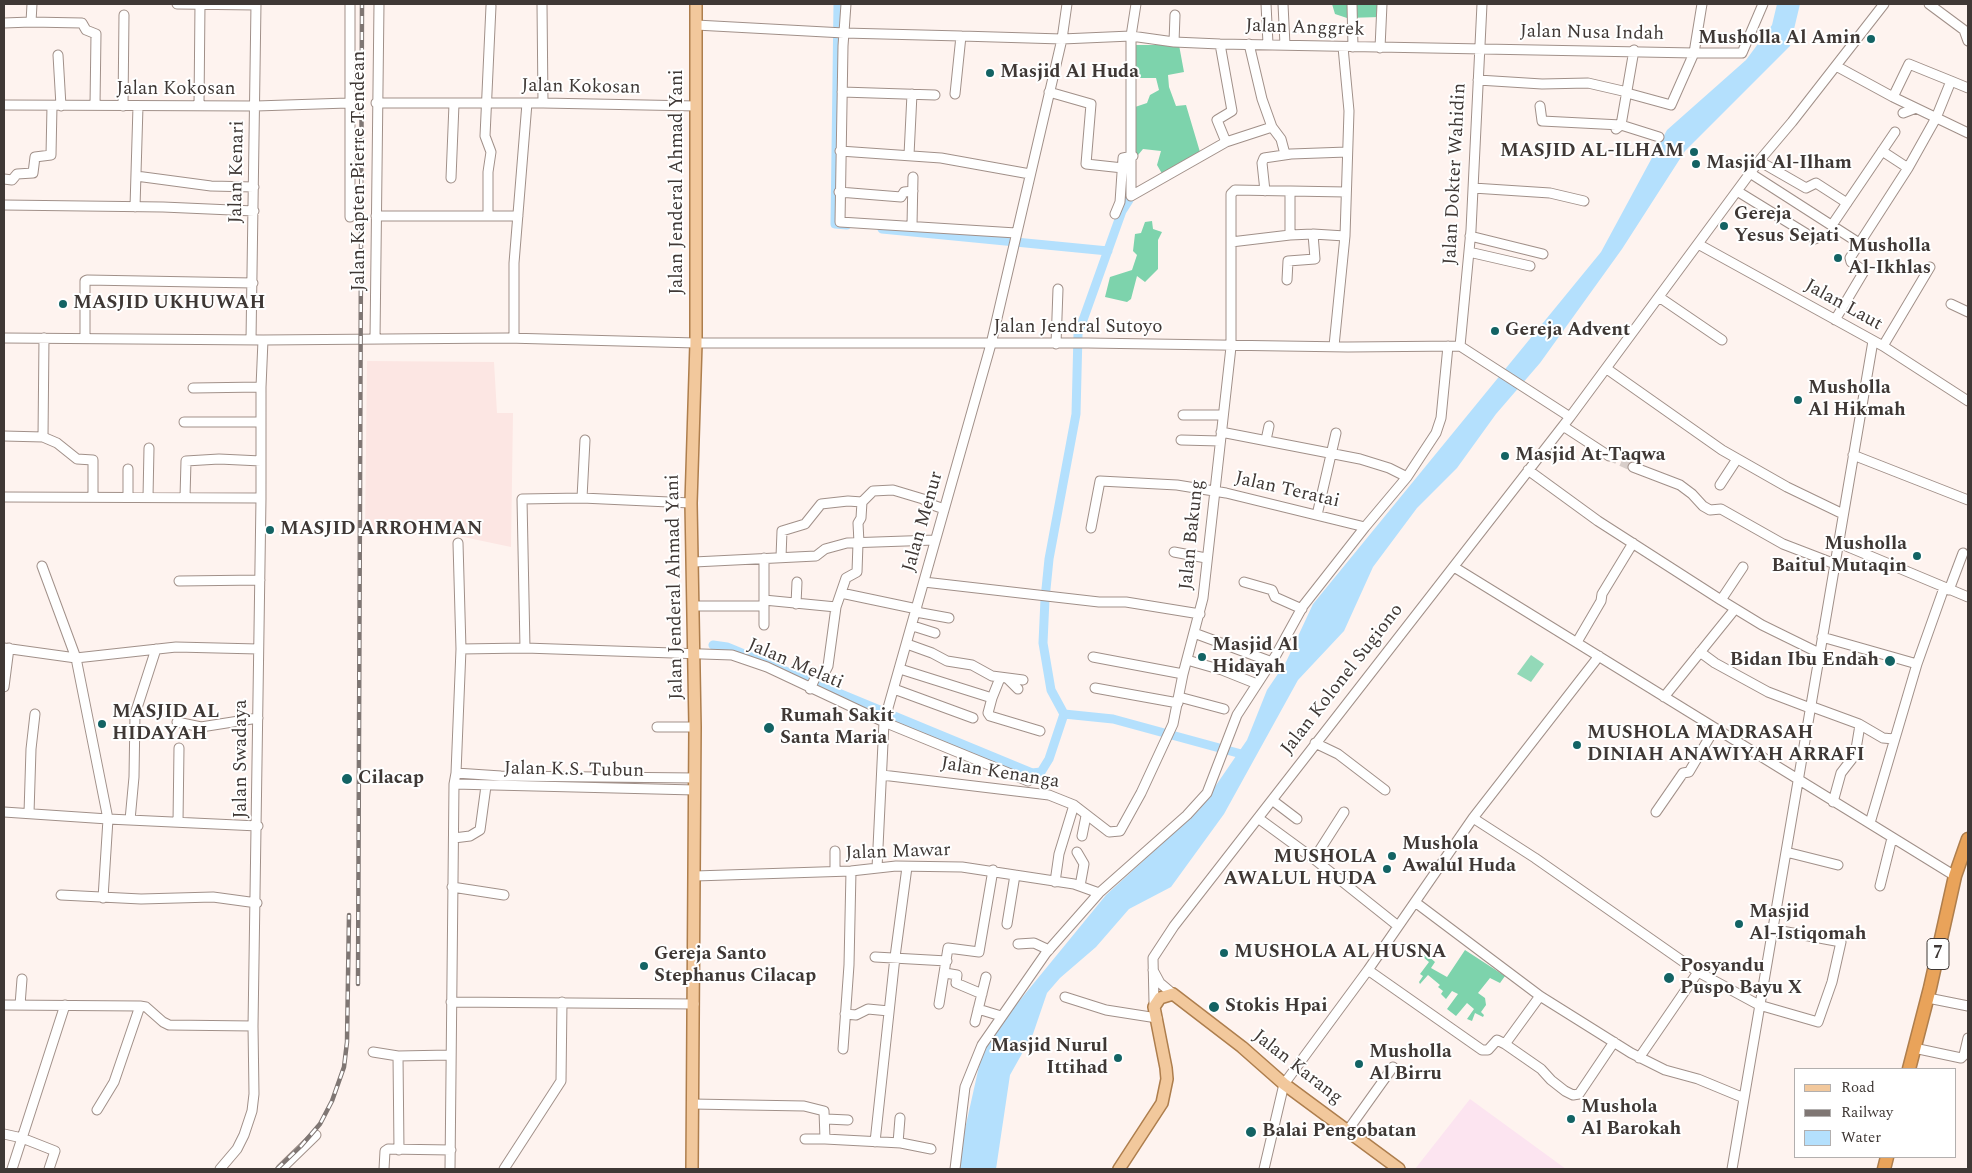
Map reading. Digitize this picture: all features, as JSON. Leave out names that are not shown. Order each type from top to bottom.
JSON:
[{"type":"highway","name":"7","points":[[1909,1068],[1928,998],[1955,876],[1968,838]]},
{"type":"main road","name":"Jalan Jenderal Ahmad Yani","points":[[692,1169],[695,727],[694,562],[691,503],[696,343],[696,4]]},
{"type":"main road","points":[[1154,1004],[1164,996],[1173,994]]},
{"type":"main road","name":"Jalan Karang","points":[[1173,994],[1242,1047],[1284,1084],[1399,1169]]},
{"type":"main road","name":"Jalan Kolonel Sugiono","points":[[1120,1169],[1159,1110],[1165,1092],[1166,1068],[1154,1004]]},
{"type":"street","points":[[31,22],[32,4]]},
{"type":"street","points":[[177,4],[256,4]]},
{"type":"street","points":[[199,106],[200,4]]},
{"type":"street","name":"Jalan Kenari","points":[[251,340],[256,106],[256,4]]},
{"type":"street","points":[[350,4],[348,103],[350,217]]},
{"type":"street","name":"Jalan Kapten Pierre Tendean","points":[[375,339],[376,103],[379,4]]},
{"type":"street","points":[[542,4],[543,103]]},
{"type":"street","points":[[846,4],[840,33],[842,92],[840,222],[912,225],[1015,236]]},
{"type":"street","name":"Jalan Menur","points":[[884,721],[913,626],[935,540],[991,344],[1062,39],[1067,4]]},
{"type":"street","points":[[1126,201],[1129,157],[1130,4]]},
{"type":"street","points":[[1129,36],[1136,4]]},
{"type":"street","points":[[1266,4],[1268,44]]},
{"type":"street","points":[[1283,4],[1285,45]]},
{"type":"street","points":[[1334,346],[1345,236],[1349,111],[1348,47],[1352,4]]},
{"type":"street","points":[[1380,48],[1382,4]]},
{"type":"street","name":"Jalan Dokter Wahidin","points":[[1460,346],[1469,252],[1482,4]]},
{"type":"street","points":[[1478,80],[1542,84],[1588,83],[1671,105],[1694,53],[1702,4]]},
{"type":"street","name":"Jalan Nusa Indah","points":[[1479,49],[1742,53],[1763,4]]},
{"type":"street","name":"Jalan Kolonel Sugiono","points":[[1154,1004],[1152,958],[1165,938],[1607,369],[1759,161],[1884,4]]},
{"type":"street","points":[[1929,4],[1964,30],[1968,41]]},
{"type":"street","points":[[488,216],[488,172],[491,152],[485,136],[490,6]]},
{"type":"street","points":[[123,106],[124,15]]},
{"type":"street","points":[[1174,42],[1175,15]]},
{"type":"street","points":[[4,22],[82,23],[86,30],[96,34],[95,105]]},
{"type":"street","name":"Jalan Anggrek","points":[[696,26],[840,33],[1062,39],[1129,36],[1174,42],[1220,44],[1479,49]]},
{"type":"street","points":[[955,94],[961,36]]},
{"type":"street","points":[[1220,44],[1232,111],[1217,120],[1226,142]]},
{"type":"street","points":[[1249,44],[1262,99],[1272,127],[1281,139],[1285,154]]},
{"type":"street","points":[[1618,128],[1627,92],[1634,50]]},
{"type":"street","points":[[4,179],[12,180],[17,174],[31,173],[35,157],[51,155],[56,106],[58,55]]},
{"type":"street","points":[[1893,97],[1908,64],[1968,88]]},
{"type":"street","points":[[1836,66],[1893,97],[1968,133]]},
{"type":"street","points":[[1835,320],[1863,273],[1850,260],[1908,168],[1936,118],[1951,81]]},
{"type":"street","points":[[842,92],[936,95]]},
{"type":"street","points":[[1050,92],[1091,104],[1086,164],[1122,168]]},
{"type":"street","points":[[909,155],[912,94]]},
{"type":"street","name":"Jalan Kokosan","points":[[4,105],[256,106],[348,103]]},
{"type":"street","name":"Jalan Kokosan","points":[[376,103],[543,103],[696,106]]},
{"type":"street","points":[[514,338],[514,262],[527,103]]},
{"type":"street","points":[[451,178],[454,104]]},
{"type":"street","points":[[134,207],[138,106]]},
{"type":"street","points":[[1540,106],[1542,122],[1584,122],[1658,137]]},
{"type":"street","points":[[1903,113],[1916,108]]},
{"type":"street","points":[[1115,214],[1126,201],[1226,142],[1272,127]]},
{"type":"street","points":[[1832,225],[1895,132]]},
{"type":"street","points":[[840,151],[941,158],[1030,174]]},
{"type":"street","points":[[1882,151],[1908,168]]},
{"type":"street","points":[[1346,192],[1265,191],[1263,159],[1285,154],[1347,152]]},
{"type":"street","points":[[1126,201],[1122,168],[1129,157]]},
{"type":"street","points":[[1759,161],[1806,188],[1816,183],[1847,203]]},
{"type":"street","points":[[1750,173],[1859,243]]},
{"type":"street","points":[[136,176],[211,186],[254,187]]},
{"type":"street","points":[[912,225],[913,177]]},
{"type":"street","points":[[1473,188],[1550,193],[1584,201]]},
{"type":"street","name":"Jalan Bakung","points":[[1167,740],[1173,724],[1183,674],[1200,614],[1221,437],[1231,346],[1232,192],[1235,190],[1265,191]]},
{"type":"street","points":[[839,192],[902,197],[904,192],[913,191]]},
{"type":"street","points":[[1290,191],[1290,234]]},
{"type":"street","points":[[1736,191],[1815,239]]},
{"type":"street","points":[[4,205],[254,211]]},
{"type":"street","points":[[376,216],[518,216]]},
{"type":"street","points":[[1232,242],[1290,234],[1345,236]]},
{"type":"street","points":[[1287,280],[1288,261],[1315,259],[1314,234]]},
{"type":"street","points":[[1470,236],[1543,254]]},
{"type":"street","name":"Jalan Laut","points":[[1698,244],[1883,346],[1967,397]]},
{"type":"street","points":[[1469,252],[1530,266]]},
{"type":"street","points":[[1883,346],[1930,267]]},
{"type":"street","points":[[85,338],[85,281],[87,280],[253,282]]},
{"type":"street","points":[[1056,344],[1058,289]]},
{"type":"street","points":[[1659,297],[1722,340]]},
{"type":"street","points":[[1951,304],[1968,312]]},
{"type":"street","name":"Jalan Jendral Sutoyo","points":[[4,338],[263,340],[514,338],[696,343],[1460,346]]},
{"type":"street","points":[[44,338],[44,438]]},
{"type":"street","name":"Jalan Swadaya","points":[[220,1169],[244,1135],[252,1111],[257,902],[258,649],[262,498],[260,387],[263,340]]},
{"type":"street","points":[[1732,1169],[1873,341]]},
{"type":"street","points":[[955,1169],[965,1088],[982,1045],[1049,950],[1099,893],[1196,806],[1207,793],[1229,732],[1302,609],[1364,527],[1407,477],[1440,426],[1448,346]]},
{"type":"street","points":[[1460,346],[1491,368],[1570,417]]},
{"type":"street","points":[[1607,369],[1737,459],[1787,487],[1843,514]]},
{"type":"street","points":[[193,388],[260,387]]},
{"type":"street","points":[[1183,415],[1223,415]]},
{"type":"street","points":[[184,422],[261,422]]},
{"type":"street","points":[[1266,440],[1268,426]]},
{"type":"street","points":[[1563,426],[1609,456]]},
{"type":"street","points":[[1318,515],[1336,433]]},
{"type":"street","points":[[4,436],[44,438],[59,444],[66,452],[77,459],[93,460],[93,497]]},
{"type":"street","points":[[1181,440],[1221,437],[1266,440],[1332,453],[1389,468],[1407,477]]},
{"type":"street","points":[[582,498],[585,440]]},
{"type":"street","points":[[148,497],[149,448]]},
{"type":"street","points":[[1853,455],[1968,500]]},
{"type":"street","points":[[185,497],[186,461],[219,459],[261,462]]},
{"type":"street","points":[[1720,485],[1737,459]]},
{"type":"street","points":[[1633,467],[1680,485],[1692,494],[1702,506],[1710,510],[1721,509],[1783,544],[1835,564]]},
{"type":"street","points":[[128,469],[128,497]]},
{"type":"street","points":[[1528,470],[1598,521],[1720,600],[1762,625],[1819,653]]},
{"type":"street","name":"Jalan Teratai","points":[[1091,528],[1100,481],[1177,485],[1214,491],[1364,527]]},
{"type":"street","points":[[813,682],[824,674],[828,666],[836,607],[846,578],[857,572],[858,523],[861,518],[862,502],[873,491],[893,490],[923,499],[930,504],[944,509]]},
{"type":"street","points":[[4,497],[262,498]]},
{"type":"street","points":[[524,648],[522,499],[582,498],[691,503]]},
{"type":"street","points":[[781,557],[782,531],[806,524],[819,505],[843,501],[862,502]]},
{"type":"street","points":[[694,562],[816,556],[832,546],[935,540]]},
{"type":"street","points":[[1577,642],[1601,601],[1602,594],[1633,542]]},
{"type":"street","points":[[450,1169],[452,887],[460,649],[458,543]]},
{"type":"street","points":[[1839,543],[1968,597]]},
{"type":"street","points":[[1174,552],[1206,558]]},
{"type":"street","points":[[1870,823],[1917,664],[1946,589],[1963,553]]},
{"type":"street","points":[[764,558],[764,625]]},
{"type":"street","points":[[42,566],[76,658],[108,819],[103,898]]},
{"type":"street","points":[[1454,567],[1955,876]]},
{"type":"street","points":[[1720,600],[1743,567]]},
{"type":"street","points":[[179,581],[260,580]]},
{"type":"street","points":[[796,604],[797,582]]},
{"type":"street","points":[[924,582],[1099,602],[1126,602],[1200,614]]},
{"type":"street","points":[[1244,582],[1274,590],[1275,597],[1302,609]]},
{"type":"street","points":[[840,593],[949,618]]},
{"type":"street","points":[[694,606],[764,603],[836,607]]},
{"type":"street","points":[[1664,697],[1735,609]]},
{"type":"street","points":[[913,626],[935,633]]},
{"type":"street","points":[[1194,633],[1272,662]]},
{"type":"street","points":[[1822,637],[1917,664]]},
{"type":"street","points":[[907,644],[947,661],[972,665],[984,673],[1022,680]]},
{"type":"street","points":[[4,687],[6,648],[76,658],[176,647],[258,649]]},
{"type":"street","name":"Jalan Melati","points":[[460,649],[524,648],[694,654],[732,656],[754,661],[813,682],[884,721],[1028,781]]},
{"type":"street","points":[[130,820],[134,777],[136,714],[156,649]]},
{"type":"street","points":[[1700,652],[1715,664],[1768,692],[1860,725],[1883,738],[1894,739]]},
{"type":"street","points":[[1264,1169],[1284,1084],[1368,970],[1473,818],[1599,656]]},
{"type":"street","points":[[1093,657],[1183,674]]},
{"type":"street","points":[[1187,660],[1222,670],[1257,684]]},
{"type":"street","points":[[900,669],[992,698]]},
{"type":"street","points":[[1004,678],[1018,689]]},
{"type":"street","points":[[1004,678],[992,698],[988,713],[990,716],[1040,731]]},
{"type":"street","points":[[1095,688],[1179,700],[1224,709]]},
{"type":"street","points":[[894,689],[973,718]]},
{"type":"street","points":[[29,813],[31,749],[35,714]]},
{"type":"street","points":[[178,722],[201,727],[258,718]]},
{"type":"street","points":[[877,868],[884,721]]},
{"type":"street","points":[[1833,802],[1841,773],[1855,755],[1860,725]]},
{"type":"street","points":[[657,727],[695,727]]},
{"type":"street","points":[[1656,812],[1683,773],[1689,772],[1715,728]]},
{"type":"street","name":"Jalan Kenanga","points":[[882,776],[1049,795],[1074,805],[1109,832],[1120,831],[1132,813],[1167,740]]},
{"type":"street","points":[[1315,743],[1338,754],[1385,790]]},
{"type":"street","points":[[178,822],[179,748]]},
{"type":"street","name":"Jalan K.S. Tubun","points":[[456,773],[695,790]]},
{"type":"street","name":"Jalan K.S. Tubun","points":[[454,784],[486,786],[695,778]]},
{"type":"street","points":[[454,838],[470,836],[480,830],[486,786]]},
{"type":"street","points":[[1272,800],[1297,819]]},
{"type":"street","points":[[1055,882],[1059,854],[1074,805]]},
{"type":"street","points":[[4,812],[258,826]]},
{"type":"street","points":[[1314,859],[1344,812]]},
{"type":"street","points":[[1082,836],[1086,816]]},
{"type":"street","points":[[1258,818],[1314,859],[1398,926]]},
{"type":"street","points":[[1473,818],[1698,972],[1759,1005],[1818,1022],[1841,944],[1831,940],[1772,929]]},
{"type":"street","points":[[1880,886],[1892,838]]},
{"type":"street","points":[[835,851],[835,871]]},
{"type":"street","points":[[1077,852],[1084,864],[1080,886]]},
{"type":"street","points":[[1786,852],[1838,865]]},
{"type":"street","name":"Jalan Mawar","points":[[695,876],[943,866],[993,870],[1080,886],[1099,893]]},
{"type":"street","points":[[875,1142],[895,957],[907,867]]},
{"type":"street","points":[[939,1004],[950,947],[979,952],[993,870]]},
{"type":"street","points":[[843,1049],[851,871]]},
{"type":"street","points":[[1007,924],[1015,874]]},
{"type":"street","points":[[452,887],[504,895]]},
{"type":"street","points":[[61,895],[141,900],[213,897],[257,902]]},
{"type":"street","points":[[1415,902],[1540,996],[1639,1058],[1665,1070],[1698,1079],[1744,1098]]},
{"type":"street","points":[[1018,944],[1031,943],[1049,950]]},
{"type":"street","points":[[875,957],[947,961]]},
{"type":"street","points":[[1151,968],[1160,984],[1173,994]]},
{"type":"street","points":[[1368,970],[1482,1050],[1488,1050],[1497,1040],[1542,1069],[1554,1083],[1575,1095],[1580,1093],[1614,1042]]},
{"type":"street","points":[[1639,1058],[1698,972]]},
{"type":"street","points":[[945,973],[957,975],[956,983],[982,994]]},
{"type":"street","points":[[975,1022],[986,977]]},
{"type":"street","points":[[20,1005],[22,979]]},
{"type":"street","points":[[1505,1044],[1540,996]]},
{"type":"street","points":[[1065,997],[1106,1010],[1157,1018]]},
{"type":"street","points":[[1928,998],[1968,1006]]},
{"type":"street","points":[[451,1002],[694,1004]]},
{"type":"street","points":[[504,1169],[561,1081],[562,1002]]},
{"type":"street","points":[[4,1005],[140,1006],[146,1007],[169,1025],[253,1026]]},
{"type":"street","points":[[12,1169],[65,1005]]},
{"type":"street","points":[[96,1110],[114,1082],[140,1006]]},
{"type":"street","points":[[845,1014],[858,1014],[868,1009],[889,1011]]},
{"type":"street","points":[[978,1009],[1002,1016]]},
{"type":"street","points":[[1914,1048],[1961,1058],[1964,1055],[1968,1038]]},
{"type":"street","points":[[373,1052],[398,1056],[450,1055]]},
{"type":"street","points":[[398,1056],[399,1150]]},
{"type":"street","points":[[1348,1130],[1393,1067]]},
{"type":"street","points":[[692,1104],[804,1106],[824,1111],[826,1119],[825,1139]]},
{"type":"street","points":[[898,1143],[900,1118]]},
{"type":"street","points":[[826,1119],[848,1120]]},
{"type":"street","points":[[4,1134],[22,1138],[55,1151],[49,1169]]},
{"type":"street","points":[[281,1169],[316,1135]]},
{"type":"street","points":[[805,1139],[898,1143],[931,1149]]},
{"type":"street","points":[[384,1169],[385,1151],[451,1150]]},
{"type":"shaded area","points":[[367,361],[494,362],[497,413],[513,413],[511,547],[454,535],[365,534]]},
{"type":"shaded area","points":[[1470,1099],[1566,1169],[1415,1169]]},
{"type":"green space","points":[[1332,4],[1382,4],[1380,17],[1347,18],[1335,14]]},
{"type":"green space","points":[[1135,45],[1179,45],[1184,72],[1168,75],[1169,87],[1176,106],[1186,105],[1200,152],[1164,177],[1157,165],[1161,151],[1143,149],[1134,160],[1135,107],[1147,103],[1150,95],[1159,90],[1156,78],[1135,78]]},
{"type":"green space","points":[[1152,221],[1153,229],[1162,232],[1158,240],[1158,269],[1145,282],[1137,276],[1131,299],[1127,302],[1105,297],[1110,277],[1132,270],[1137,255],[1133,251],[1135,234],[1141,233],[1145,222]]},
{"type":"green space","points":[[1531,655],[1544,664],[1531,682],[1517,674]]},
{"type":"green space","points":[[1465,950],[1505,976],[1500,983],[1490,978],[1478,993],[1485,998],[1486,1005],[1481,1012],[1484,1015],[1483,1017],[1475,1013],[1472,1021],[1467,1019],[1474,1009],[1467,1003],[1456,1016],[1447,1009],[1458,994],[1452,991],[1446,999],[1441,994],[1443,991],[1438,987],[1440,985],[1428,975],[1420,984],[1419,982],[1423,976],[1420,974],[1429,962],[1423,957],[1425,953],[1435,962],[1431,968],[1447,977]]},
{"type":"water","points":[[1777,4],[1800,4],[1790,46],[1685,151],[1622,249],[1540,363],[1496,414],[1457,468],[1417,508],[1373,567],[1344,631],[1298,680],[1224,814],[1171,887],[1129,909],[1096,947],[1060,978],[1047,993],[1033,1034],[1010,1075],[996,1169],[956,1169],[984,1044],[1106,895],[1199,810],[1247,740],[1267,690],[1286,662],[1313,604],[1601,252],[1667,130],[1746,60],[1772,25]]},
{"type":"waterway","points":[[838,4],[835,224],[847,225]]},
{"type":"waterway","points":[[1129,190],[1129,200],[1122,211],[1078,334],[1076,414],[1049,559],[1045,599],[1043,643],[1051,690],[1064,714],[1113,719],[1245,755]]},
{"type":"waterway","points":[[882,229],[1108,251]]},
{"type":"waterway","points":[[713,645],[727,647],[1032,773],[1041,772],[1049,759],[1064,714]]},
{"type":"tunnel","points":[[1609,456],[1633,467]]},
{"type":"railway","points":[[358,984],[362,4]]},
{"type":"railway","points":[[277,1169],[320,1124],[332,1101],[344,1067],[347,1042],[349,915]]},
{"type":"place","name":"Musholla Al Amin","points":[[1871,39]]},
{"type":"place","name":"Masjid Al Huda","points":[[990,73]]},
{"type":"place","name":"MASJID AL-ILHAM","points":[[1694,152]]},
{"type":"place","name":"Masjid Al-Ilham","points":[[1696,164]]},
{"type":"place","name":"Gereja Yesus Sejati","points":[[1724,226]]},
{"type":"place","name":"Musholla Al-Ikhlas","points":[[1838,258]]},
{"type":"place","name":"MASJID UKHUWAH","points":[[63,304]]},
{"type":"place","name":"Gereja Advent","points":[[1495,331]]},
{"type":"place","name":"Musholla Al Hikmah","points":[[1798,400]]},
{"type":"place","name":"Masjid At-Taqwa","points":[[1505,456]]},
{"type":"place","name":"MASJID ARROHMAN","points":[[270,530]]},
{"type":"place","name":"Musholla Baitul Mutaqin","points":[[1917,556]]},
{"type":"place","name":"Masjid Al Hidayah","points":[[1202,657]]},
{"type":"place","name":"Bidan Ibu Endah","points":[[1890,661]]},
{"type":"place","name":"MASJID AL HIDAYAH","points":[[102,724]]},
{"type":"place","name":"Rumah Sakit Santa Maria","points":[[769,728]]},
{"type":"place","name":"MUSHOLA MADRASAH DINIAH ANAWIYAH ARRAFI","points":[[1577,745]]},
{"type":"place","name":"Cilacap","points":[[347,779]]},
{"type":"place","name":"Mushola Awalul Huda","points":[[1392,856]]},
{"type":"place","name":"MUSHOLA AWALUL HUDA","points":[[1387,869]]},
{"type":"place","name":"Masjid Al-Istiqomah","points":[[1739,924]]},
{"type":"place","name":"MUSHOLA AL HUSNA","points":[[1224,953]]},
{"type":"place","name":"Gereja Santo Stephanus Cilacap","points":[[644,966]]},
{"type":"place","name":"Posyandu Puspo Bayu X","points":[[1669,978]]},
{"type":"place","name":"Stokis Hpai","points":[[1214,1007]]},
{"type":"place","name":"Masjid Nurul Ittihad","points":[[1118,1058]]},
{"type":"place","name":"Musholla Al Birru","points":[[1359,1064]]},
{"type":"place","name":"Mushola Al Barokah","points":[[1571,1119]]},
{"type":"place","name":"Balai Pengobatan","points":[[1251,1132]]}]
